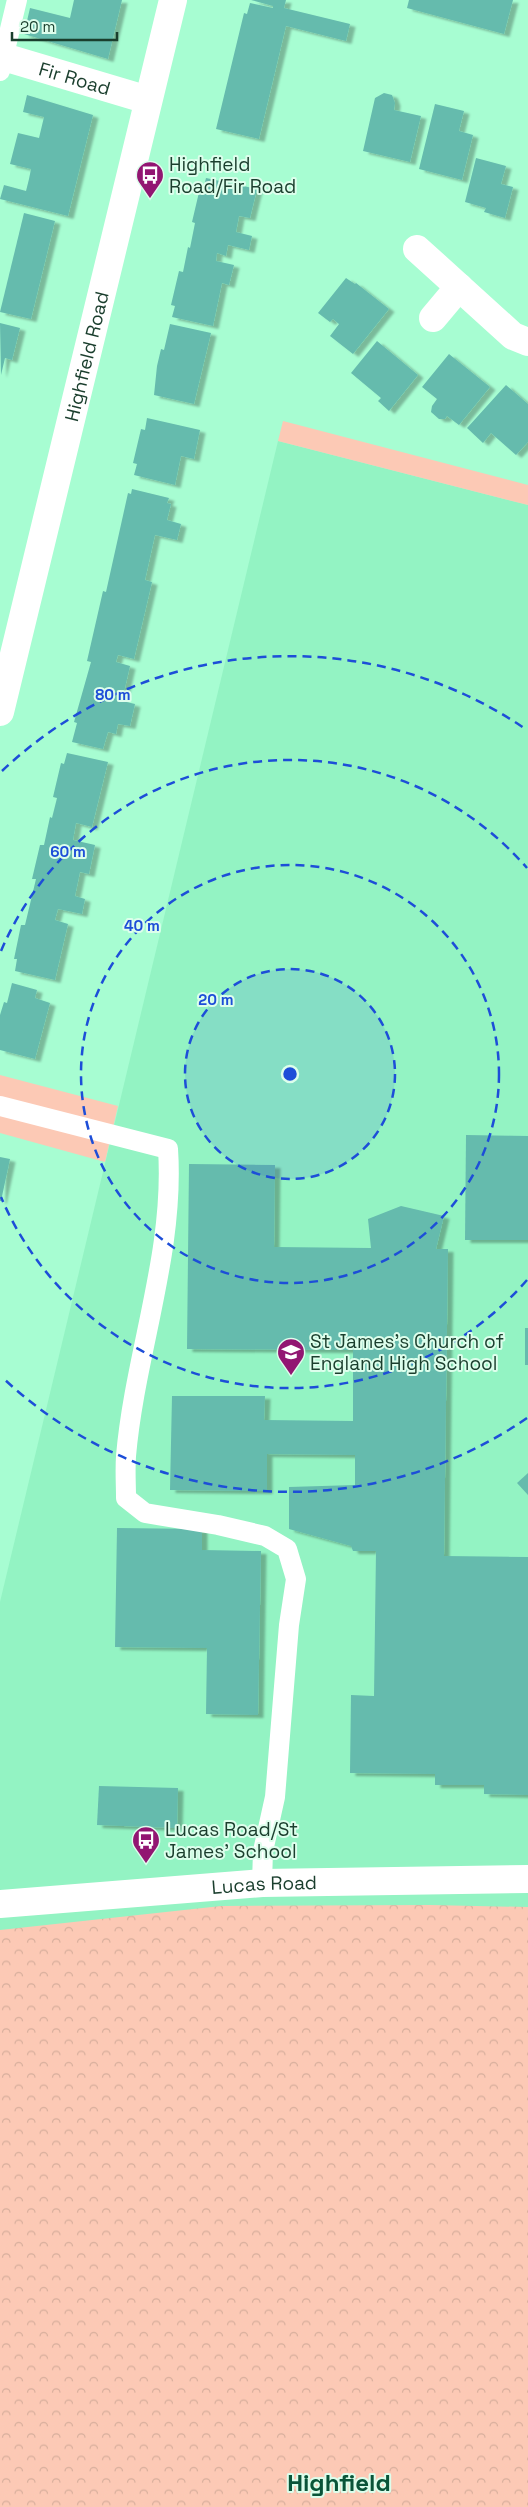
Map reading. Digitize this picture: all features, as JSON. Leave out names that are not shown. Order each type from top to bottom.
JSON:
[{"type":"street","name":"Highfield Road","points":[[0,712],[173,0]]},
{"type":"street","name":"Fir Road","points":[[1,61],[148,100]]},
{"type":"street","points":[[417,249],[513,336],[528,342]]},
{"type":"street","points":[[433,318],[459,287]]},
{"type":"street","name":"Lucas Road","points":[[0,1904],[262,1883],[528,1879]]},
{"type":"lane","points":[[1,61],[17,0]]},
{"type":"lane","points":[[0,1106],[168,1149],[170,1183],[161,1262],[126,1456],[126,1498],[145,1513],[218,1525],[265,1536],[286,1550],[296,1578],[289,1624],[275,1797],[263,1852],[262,1883]]},
{"type":"shaded area","name":"St James's Church of England High School","points":[[278,441],[528,505],[528,2507],[0,2507],[0,1602]]},
{"type":"green space","points":[[283,421],[528,485],[528,505],[278,441]]},
{"type":"green space","points":[[0,1075],[118,1106],[105,1162],[0,1133]]},
{"type":"green space","points":[[430,1905],[528,1907],[528,2507],[0,2507],[0,1930],[221,1906]]},
{"type":"building","points":[[74,0],[122,0],[108,59],[24,34],[30,8],[70,18]]},
{"type":"building","points":[[251,0],[286,0],[284,8],[350,24],[346,41],[286,26],[259,139],[216,129],[244,13],[247,14],[250,3],[273,8],[273,6]]},
{"type":"building","points":[[409,0],[513,0],[504,34],[407,8]]},
{"type":"building","points":[[384,93],[392,95],[395,103],[394,110],[421,116],[410,162],[363,151],[375,98]]},
{"type":"building","points":[[27,95],[93,115],[68,216],[0,199],[4,185],[26,191],[31,169],[10,164],[18,133],[39,138],[44,117],[23,112]]},
{"type":"building","points":[[435,104],[464,111],[459,131],[473,135],[462,180],[419,169]]},
{"type":"building","points":[[476,158],[506,166],[501,184],[513,187],[505,218],[484,212],[486,208],[465,202]]},
{"type":"building","points":[[206,178],[257,189],[250,218],[239,216],[236,232],[252,236],[249,250],[228,245],[226,256],[217,253],[216,261],[234,265],[229,285],[222,283],[213,326],[172,317],[175,306],[171,305],[179,271],[183,272],[188,247],[190,248],[195,223],[192,222],[200,188],[203,190]]},
{"type":"building","points":[[24,213],[55,221],[31,319],[0,312]]},
{"type":"building","points":[[346,278],[356,283],[389,309],[353,354],[330,336],[339,324],[333,319],[330,322],[318,313]]},
{"type":"building","points":[[0,323],[20,328],[12,360],[5,358],[1,375]]},
{"type":"building","points":[[170,324],[211,333],[194,404],[154,395],[157,366],[161,349],[164,350]]},
{"type":"building","points":[[377,341],[418,375],[389,411],[378,401],[381,398],[351,373]]},
{"type":"building","points":[[449,354],[490,387],[459,425],[447,416],[445,419],[439,419],[431,412],[432,406],[437,399],[422,387]]},
{"type":"building","points":[[506,385],[528,404],[528,442],[516,455],[491,433],[483,443],[467,428]]},
{"type":"building","points":[[147,418],[200,430],[194,459],[181,456],[175,485],[134,475],[137,464],[133,463],[141,429],[145,430]]},
{"type":"building","points":[[132,489],[169,498],[167,503],[171,504],[167,520],[181,524],[177,540],[155,535],[145,580],[152,582],[134,659],[118,655],[116,662],[130,666],[122,701],[135,704],[130,726],[118,724],[116,734],[108,732],[103,749],[72,742],[77,723],[74,722],[91,662],[87,661],[103,591],[106,592],[128,493],[131,494]]},
{"type":"building","points":[[67,753],[108,762],[92,827],[76,823],[73,840],[95,845],[89,874],[80,872],[75,896],[85,899],[82,914],[58,909],[55,920],[68,924],[55,980],[15,971],[17,959],[14,959],[21,925],[25,925],[36,879],[32,879],[40,845],[44,845],[50,817],[52,818],[57,798],[53,797],[61,763],[64,764]]},
{"type":"building","points":[[12,983],[37,990],[35,998],[50,1003],[35,1059],[0,1050],[0,1015],[4,1002],[7,1003]]},
{"type":"building","points":[[466,1135],[528,1136],[528,1240],[465,1240]]},
{"type":"building","points":[[0,1157],[10,1159],[1,1201],[0,1201]]},
{"type":"building","points":[[189,1164],[275,1165],[274,1247],[371,1248],[368,1219],[401,1206],[444,1216],[436,1249],[448,1249],[444,1556],[528,1557],[528,1795],[484,1794],[484,1785],[435,1785],[435,1774],[350,1773],[351,1695],[374,1696],[376,1551],[353,1551],[351,1546],[289,1529],[289,1487],[355,1485],[355,1455],[267,1454],[267,1491],[170,1490],[172,1396],[265,1396],[264,1420],[353,1421],[353,1350],[187,1349]]},
{"type":"building","points":[[525,1328],[528,1328],[528,1365],[525,1365]]},
{"type":"building","points":[[528,1473],[528,1495],[517,1483]]},
{"type":"building","points":[[117,1528],[202,1529],[202,1550],[261,1551],[258,1715],[206,1714],[207,1648],[115,1647]]},
{"type":"building","points":[[99,1786],[178,1788],[177,1828],[97,1825]]},
{"type":"place","name":"Highfield Road/Fir Road","points":[[150,199]]},
{"type":"place","name":"St James's Church of England High School","points":[[291,1376]]},
{"type":"place","name":"Lucas Road/St James' School","points":[[146,1864]]},
{"type":"district","name":"Highfield","points":[[339,2483]]}]
